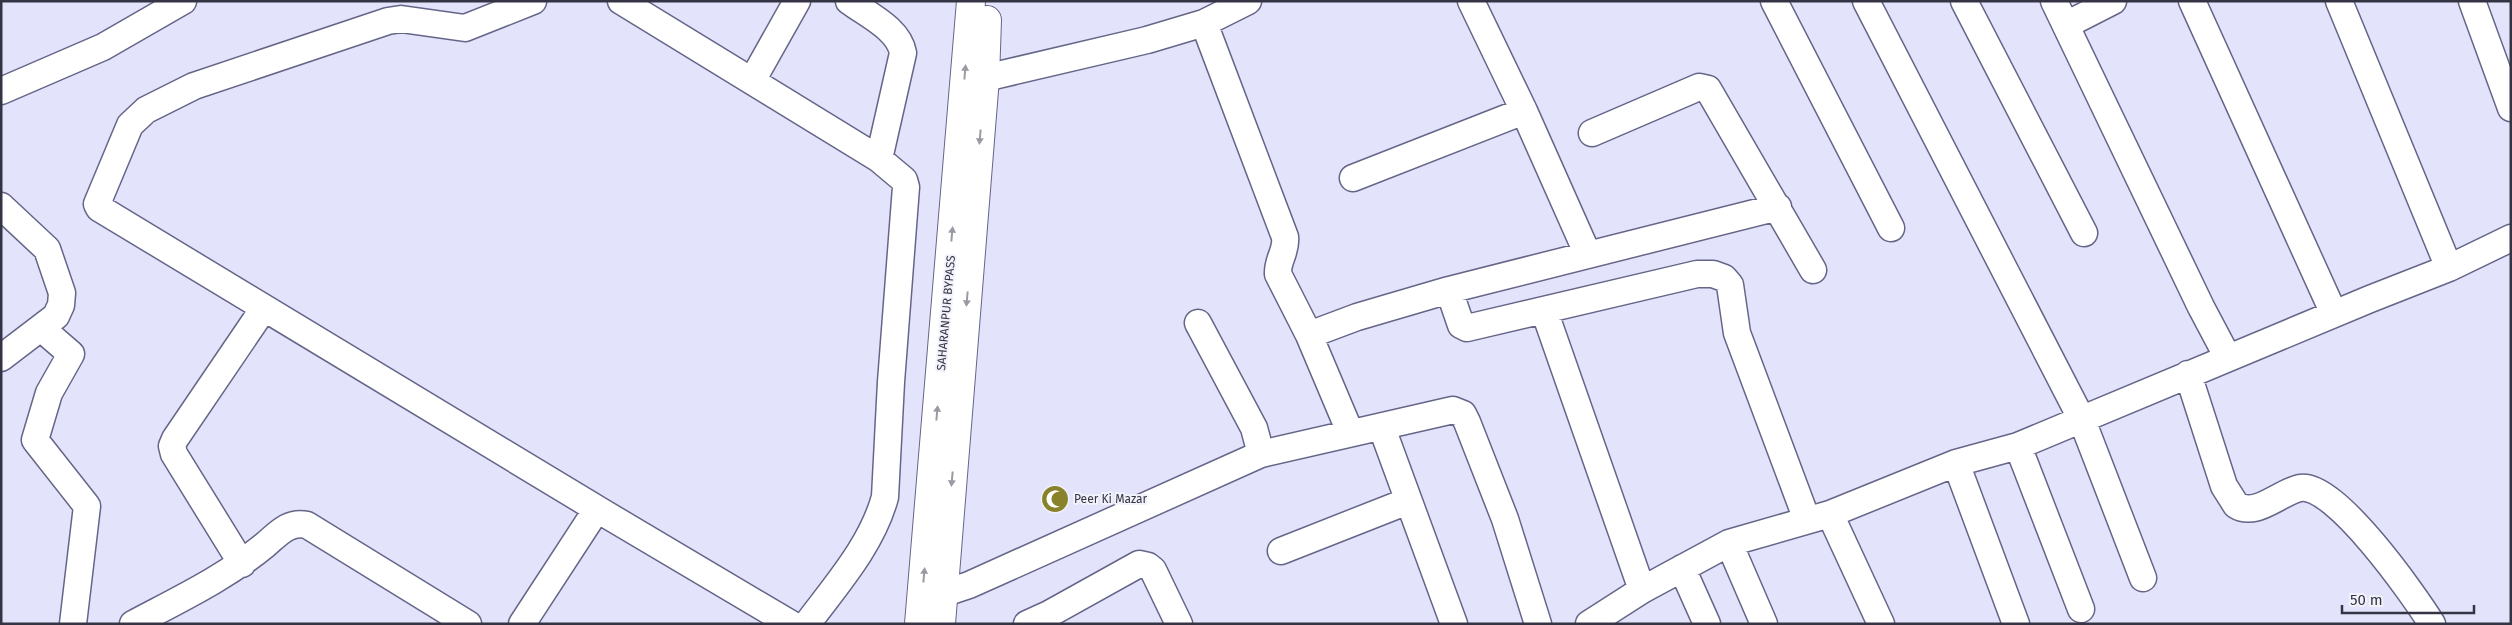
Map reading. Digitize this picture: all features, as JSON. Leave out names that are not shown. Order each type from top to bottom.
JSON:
[{"type":"main road","name":"SAHARANPUR BYPASS","points":[[919,624],[971,1]]},
{"type":"main road","points":[[941,624],[985,78],[988,1]]},
{"type":"street","points":[[1,91],[103,47],[183,1]]},
{"type":"street","points":[[533,1],[465,28],[400,19],[388,20],[194,86],[137,117],[130,125],[98,200],[99,208],[791,624]]},
{"type":"street","points":[[621,1],[879,159],[904,180],[906,187],[891,382],[886,498],[882,511],[861,550],[807,624]]},
{"type":"street","points":[[752,81],[797,1]]},
{"type":"street","points":[[849,1],[896,36],[902,44],[904,53],[879,159]]},
{"type":"street","points":[[985,78],[1147,40],[1204,23],[1248,1]]},
{"type":"street","points":[[1471,1],[1524,111],[1588,255]]},
{"type":"street","points":[[1774,1],[1891,228]]},
{"type":"street","points":[[1866,1],[2082,420],[2143,578]]},
{"type":"street","points":[[1964,1],[2084,233]]},
{"type":"street","points":[[2054,1],[2201,307],[2228,358]]},
{"type":"street","points":[[2066,25],[2112,1]]},
{"type":"street","points":[[2192,1],[2334,314]]},
{"type":"street","points":[[2339,1],[2449,268]]},
{"type":"street","points":[[2472,1],[2511,108]]},
{"type":"street","points":[[1204,23],[1285,237],[1285,250],[1279,263],[1278,274],[1309,336],[1350,432]]},
{"type":"street","points":[[1592,133],[1699,87],[1704,87],[1714,97],[1813,270]]},
{"type":"street","points":[[1353,178],[1524,111]]},
{"type":"street","points":[[1,206],[47,249],[62,292],[61,305],[56,316],[1,358]]},
{"type":"street","points":[[1309,336],[1356,316],[1448,290],[1778,207]]},
{"type":"street","points":[[1589,624],[1642,590],[1729,543],[1819,517],[1956,463],[2018,446],[2188,374],[2449,268],[2511,238]]},
{"type":"street","points":[[1448,290],[1461,325],[1464,328],[1697,274],[1713,274],[1724,278],[1730,285],[1738,333],[1819,517],[1881,624]]},
{"type":"street","points":[[242,564],[174,454],[172,446],[174,439],[264,308]]},
{"type":"street","points":[[1544,310],[1642,590]]},
{"type":"street","points":[[1198,323],[1254,428],[1262,454]]},
{"type":"street","points":[[41,328],[71,354],[49,393],[35,440],[87,506],[73,624]]},
{"type":"street","points":[[2188,374],[2224,486],[2236,505],[2252,509],[2301,488],[2316,490],[2323,494],[2336,503],[2365,536],[2432,624]]},
{"type":"street","points":[[942,594],[969,585],[1152,505],[1262,454],[1350,432],[1382,428],[1453,410],[1463,414],[1504,519],[1538,624]]},
{"type":"street","points":[[1382,428],[1454,624]]},
{"type":"street","points":[[2018,446],[2080,609]]},
{"type":"street","points":[[1956,463],[2016,624]]},
{"type":"street","points":[[1281,551],[1408,500]]},
{"type":"street","points":[[522,624],[597,508]]},
{"type":"street","points":[[133,624],[242,564],[289,525],[307,524],[468,624]]},
{"type":"street","points":[[1729,543],[1764,624]]},
{"type":"street","points":[[1043,621],[1139,564],[1148,566],[1153,570],[1179,624]]},
{"type":"street","points":[[1682,568],[1707,624]]},
{"type":"place","name":"Peer Ki Mazar","points":[[1055,499]]}]
